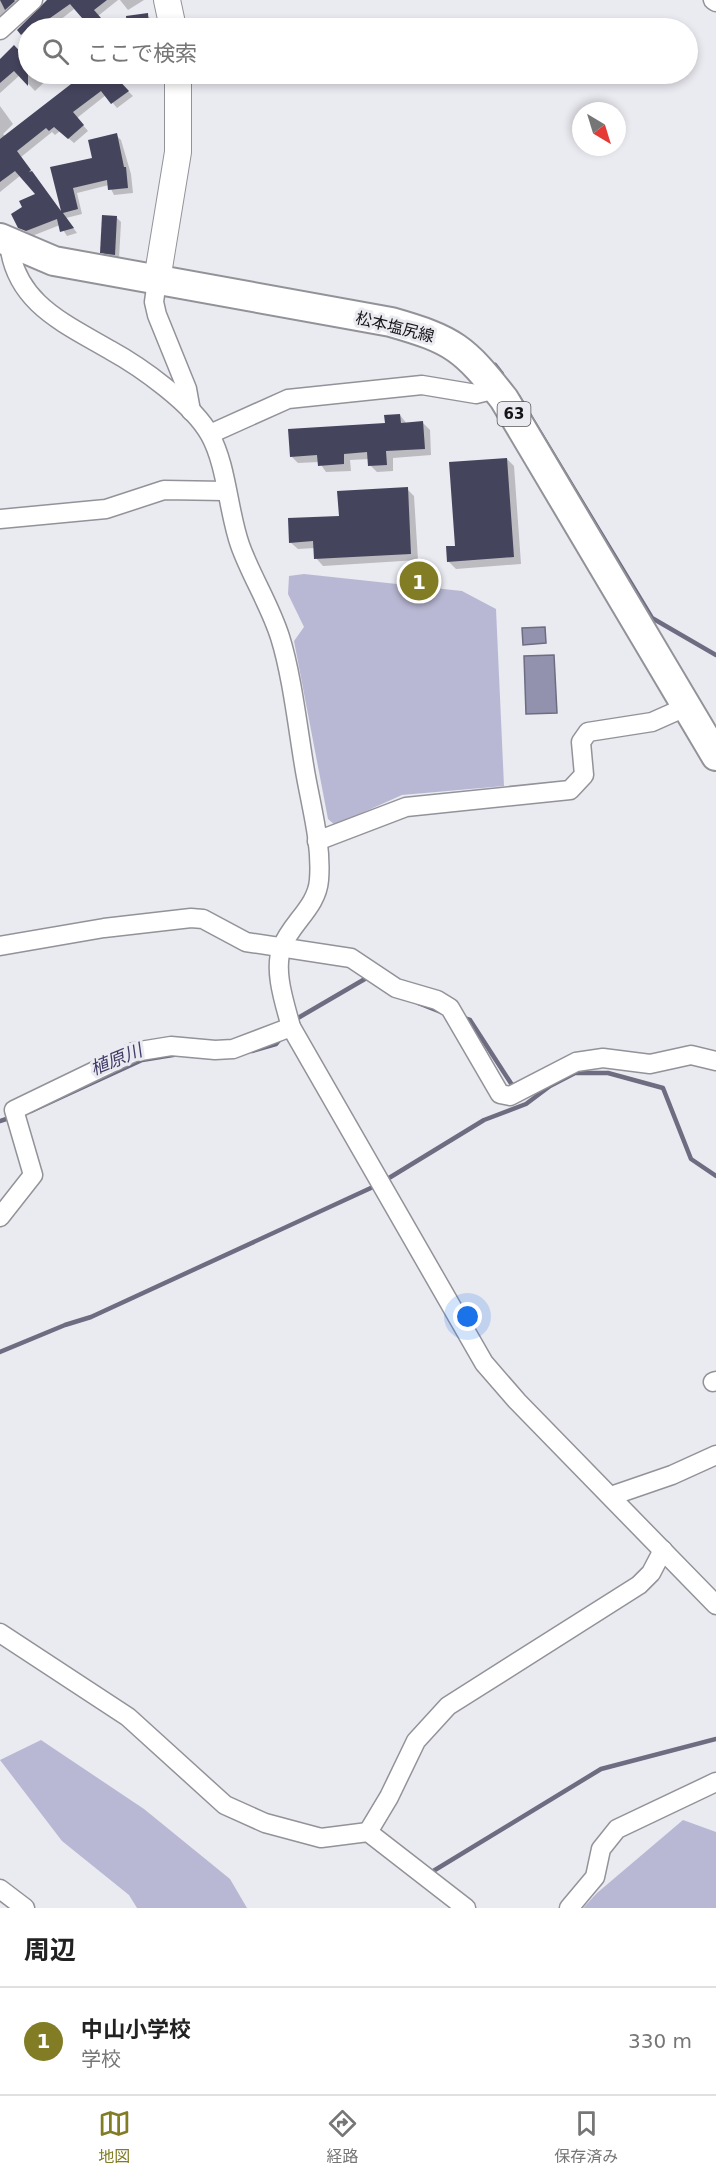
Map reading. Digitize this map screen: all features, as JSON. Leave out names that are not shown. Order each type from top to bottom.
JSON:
[{"type":"main road","points":[[167,0],[171,18]]},
{"type":"main road","points":[[157,280],[178,152],[178,84]]},
{"type":"main road","name":"松本塩尻線","points":[[4,241],[54,261],[391,322],[435,335],[460,349],[485,372],[496,389],[716,756]]},
{"type":"street","points":[[0,30],[33,0]]},
{"type":"street","points":[[4,241],[11,265],[30,295],[48,314],[113,351],[191,411],[210,434],[240,545],[280,637],[317,841],[319,880],[315,895],[282,946],[279,965],[291,1027],[484,1363],[517,1401],[716,1605]]},
{"type":"street","points":[[157,280],[154,302],[157,315],[188,390],[191,411]]},
{"type":"street","points":[[210,434],[288,399],[422,385],[476,394],[496,389]]},
{"type":"street","points":[[0,519],[106,509],[164,490],[225,491]]},
{"type":"street","points":[[317,841],[406,807],[570,790],[584,776],[581,742],[588,732],[652,722],[688,706]]},
{"type":"street","points":[[0,945],[104,928],[191,918],[202,919],[246,942],[351,958],[396,987],[437,1000],[450,1008],[500,1094],[510,1095],[576,1062],[603,1058],[650,1064],[691,1055],[716,1061]]},
{"type":"street","points":[[0,1217],[33,1174],[14,1110],[134,1052],[171,1046],[216,1050],[233,1049],[291,1027]]},
{"type":"street","points":[[611,1496],[672,1475],[716,1455]]},
{"type":"street","points":[[368,1832],[389,1797],[416,1741],[448,1706],[639,1585],[651,1573],[663,1550]]},
{"type":"street","points":[[0,1633],[128,1717],[225,1805],[265,1823],[321,1838],[368,1832],[466,1908]]},
{"type":"street","points":[[569,1908],[595,1877],[601,1849],[617,1829],[716,1782]]},
{"type":"street","points":[[0,1889],[25,1908]]},
{"type":"shaded area","points":[[304,574],[462,591],[496,609],[504,786],[402,795],[335,825],[328,819],[294,641],[304,627],[288,594],[289,576]]},
{"type":"shaded area","points":[[545,627],[546,643],[523,645],[522,628]]},
{"type":"shaded area","points":[[554,655],[557,713],[526,714],[524,656]]},
{"type":"shaded area","points":[[41,1740],[144,1809],[230,1879],[247,1908],[137,1908],[129,1895],[62,1841],[0,1760]]},
{"type":"shaded area","points":[[683,1820],[716,1832],[716,1908],[583,1908],[597,1893]]},
{"type":"building","points":[[0,0],[14,0],[15,1],[5,10]]},
{"type":"building","points":[[47,0],[107,0],[94,10],[101,18],[82,18],[70,4],[50,18],[29,18]]},
{"type":"building","points":[[148,13],[148,18],[126,18],[126,16]]},
{"type":"building","points":[[14,45],[18,49],[18,75],[14,71],[0,83],[0,59]]},
{"type":"building","points":[[71,84],[122,84],[129,91],[111,104],[101,91],[73,112],[84,125],[68,139],[54,127],[49,131],[46,128],[17,151],[31,170],[29,172],[32,171],[61,211],[50,167],[92,158],[88,140],[117,133],[124,167],[126,167],[128,188],[108,190],[107,180],[73,188],[78,209],[63,213],[74,228],[60,232],[57,219],[26,231],[18,228],[11,214],[22,207],[19,201],[35,194],[15,171],[0,182],[0,139]]},
{"type":"building","points":[[102,215],[117,216],[115,255],[100,253]]},
{"type":"building","points":[[400,414],[401,423],[423,421],[425,449],[386,451],[387,465],[368,466],[367,452],[344,454],[344,464],[318,466],[317,455],[290,457],[288,429],[385,423],[384,415]]},
{"type":"building","points":[[507,458],[514,557],[447,562],[446,546],[455,546],[449,462]]},
{"type":"building","points":[[408,487],[411,554],[314,559],[313,541],[289,543],[288,518],[339,516],[337,491]]},
{"type":"waterway","points":[[495,365],[502,374]]},
{"type":"waterway","points":[[518,396],[652,618],[716,655]]},
{"type":"waterway","name":"植原川","points":[[298,1018],[370,976]]},
{"type":"waterway","name":"植原川","points":[[418,1003],[441,1012]]},
{"type":"waterway","name":"植原川","points":[[461,1017],[470,1020],[514,1088]]},
{"type":"waterway","name":"植原川","points":[[252,1051],[276,1044],[281,1038]]},
{"type":"waterway","name":"植原川","points":[[31,1111],[142,1060],[179,1054]]},
{"type":"waterway","points":[[389,1178],[484,1120],[526,1104],[550,1086],[575,1073],[608,1073],[663,1088],[691,1159],[716,1176]]},
{"type":"waterway","name":"植原川","points":[[0,1121],[12,1117]]},
{"type":"waterway","points":[[0,1352],[65,1325],[91,1317],[373,1187]]},
{"type":"waterway","points":[[430,1873],[601,1769],[716,1739]]},
{"type":"place","name":"中山小学校","points":[[419,581]]}]
